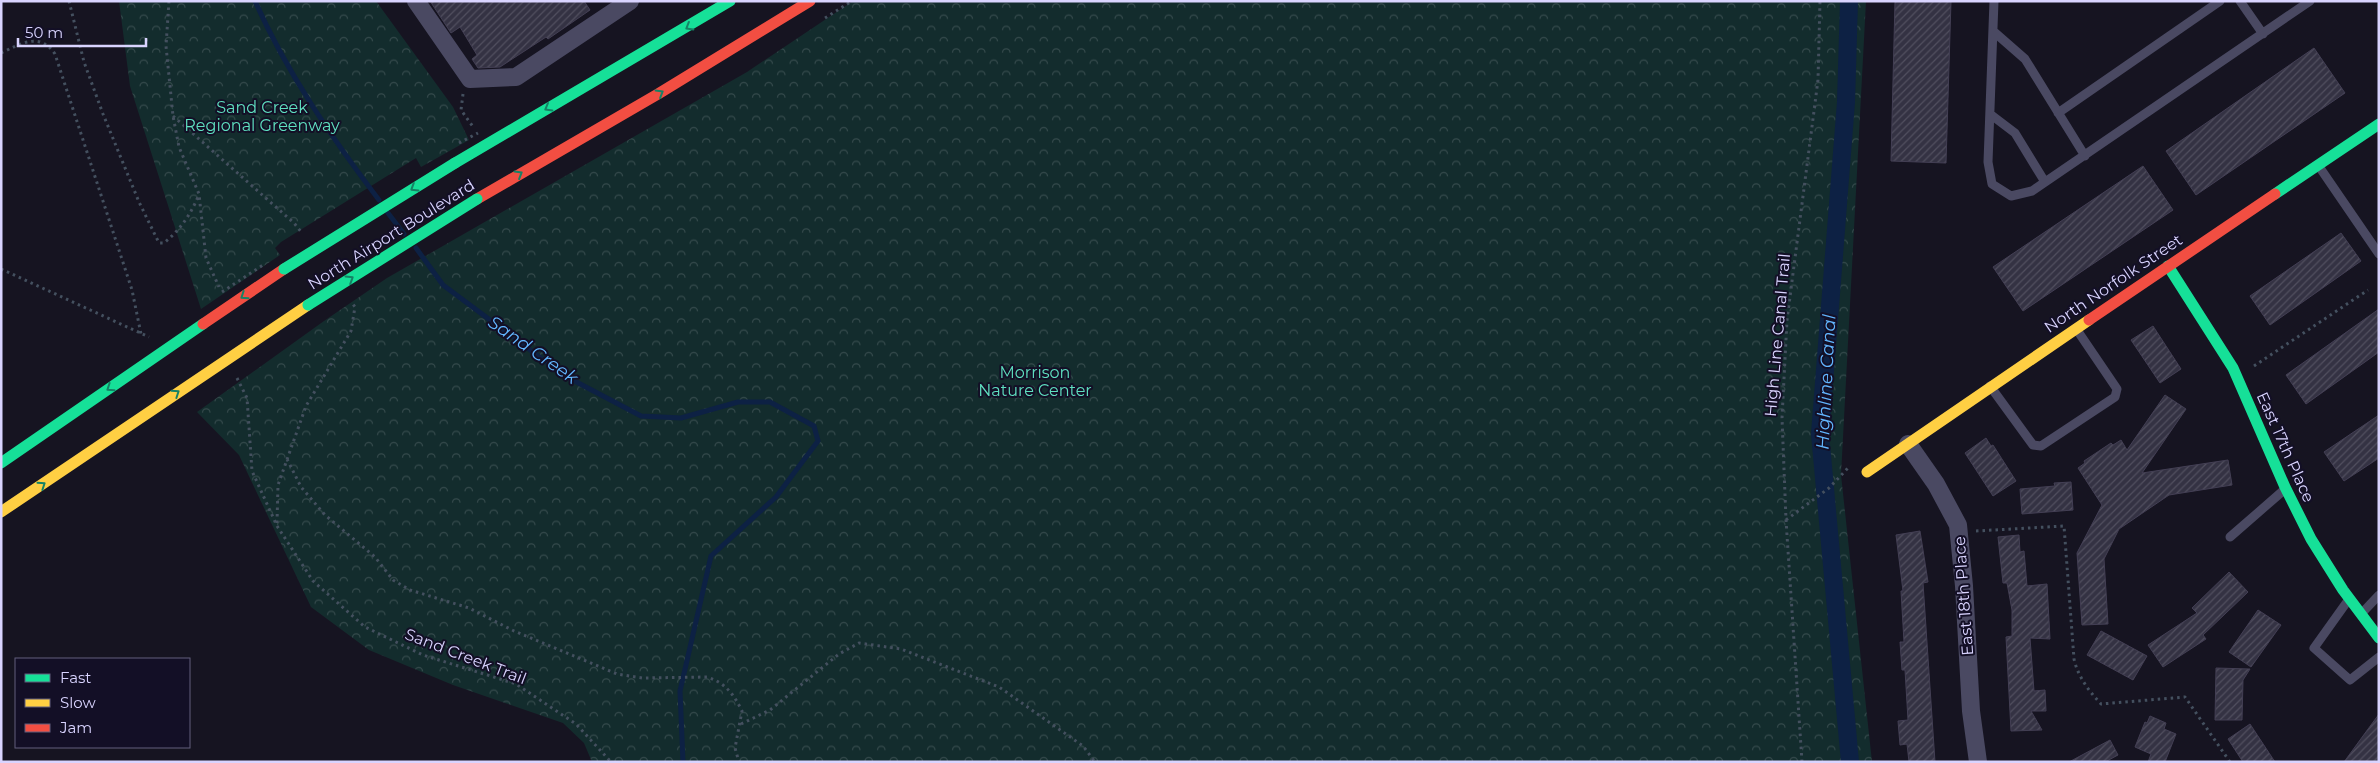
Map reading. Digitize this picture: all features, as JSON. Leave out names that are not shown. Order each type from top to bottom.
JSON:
[{"type":"main road","name":"North Airport Boulevard","points":[[1,462],[284,269],[455,163],[730,1]]},
{"type":"main road","name":"North Airport Boulevard","points":[[1,512],[308,305],[477,199],[658,94],[810,1]]},
{"type":"main road","name":"North Norfolk Street","points":[[1868,471],[1990,386],[2379,124]]},
{"type":"main road","name":"East 17th Place","points":[[2168,266],[2232,366],[2258,418],[2286,488],[2310,538],[2360,615],[2379,638]]},
{"type":"street","points":[[416,1],[470,79],[516,77],[630,1]]},
{"type":"street","name":"East 18th Place","points":[[1908,444],[1936,484],[1958,525],[1964,586],[1971,711],[1978,762]]},
{"type":"lane","points":[[1994,1],[1988,162],[1992,184],[2011,196],[2032,191],[2046,182],[2310,1]]},
{"type":"lane","points":[[2058,114],[2220,1]]},
{"type":"lane","points":[[2240,1],[2263,34]]},
{"type":"lane","points":[[1993,32],[2025,59],[2085,156]]},
{"type":"lane","points":[[1990,114],[2015,133],[2046,182]]},
{"type":"lane","points":[[2318,165],[2379,254]]},
{"type":"lane","points":[[1990,386],[2033,445],[2041,446],[2114,397],[2117,389],[2076,328]]},
{"type":"lane","points":[[2230,537],[2286,488]]},
{"type":"lane","points":[[2360,615],[2379,595]]},
{"type":"lane","points":[[2349,598],[2314,648],[2350,680],[2379,657]]},
{"type":"path","points":[[69,1],[84,62],[139,202],[159,243],[164,243],[194,209],[199,194]]},
{"type":"path","points":[[168,1],[166,46],[173,116],[179,147],[199,194],[206,258],[222,292]]},
{"type":"path","name":"High Line Canal Trail","points":[[1802,762],[1786,520],[1782,418],[1787,320],[1818,80],[1820,1]]},
{"type":"path","points":[[1,53],[33,41],[42,41],[55,54],[132,290],[141,334]]},
{"type":"path","points":[[462,96],[461,110],[478,132]]},
{"type":"path","points":[[1,269],[154,339]]},
{"type":"path","points":[[2251,368],[2368,290]]},
{"type":"path","name":"Sand Creek Trail","points":[[237,378],[248,398],[252,471],[277,526],[313,581],[365,627],[423,655],[516,684],[576,724],[611,762]]},
{"type":"path","points":[[287,459],[301,486],[325,515],[375,557],[393,580],[410,590],[469,608],[514,631],[618,674],[642,678],[707,677],[717,680],[728,688],[742,711],[735,748],[739,762]]},
{"type":"path","points":[[1786,520],[1829,488],[1851,466],[1860,465],[1868,471]]},
{"type":"path","points":[[1976,531],[2064,526],[2074,660],[2077,670],[2092,694],[2101,704],[2184,697],[2230,762]]},
{"type":"path","points":[[741,724],[770,710],[840,654],[859,643],[901,649],[999,687],[1083,746],[1095,762]]},
{"type":"green space","name":"Sand Creek Regional Greenway","points":[[119,1],[376,1],[453,107],[469,140],[421,167],[416,158],[281,242],[275,248],[280,255],[201,309],[130,86]]},
{"type":"green space","name":"Morrison Nature Center","points":[[853,1],[1866,1],[1841,475],[1872,762],[592,762],[584,743],[563,723],[453,685],[369,650],[311,607],[239,455],[197,412],[387,278],[747,72]]},
{"type":"building","points":[[430,1],[584,1],[590,10],[548,39],[546,37],[500,67],[478,68],[472,59],[477,55],[460,27],[451,33]]},
{"type":"building","points":[[1895,1],[1951,1],[1946,163],[1891,161]]},
{"type":"building","points":[[2314,48],[2345,93],[2196,195],[2166,151]]},
{"type":"building","points":[[2143,166],[2173,210],[2023,311],[1993,267]]},
{"type":"building","points":[[2341,233],[2361,261],[2270,325],[2250,296]]},
{"type":"building","points":[[2379,309],[2379,352],[2306,404],[2286,375]]},
{"type":"building","points":[[2153,326],[2181,369],[2160,383],[2131,340]]},
{"type":"building","points":[[2165,395],[2186,409],[2142,473],[2228,460],[2232,485],[2169,495],[2119,529],[2104,559],[2108,624],[2082,625],[2077,553],[2102,505],[2078,468],[2085,463],[2084,461],[2111,443],[2113,445],[2121,440],[2127,450]]},
{"type":"building","points":[[2379,415],[2379,458],[2344,481],[2324,452]]},
{"type":"building","points":[[1986,438],[1991,446],[1993,445],[2016,481],[1993,496],[1965,453]]},
{"type":"building","points":[[2071,482],[2073,510],[2022,514],[2020,489],[2055,486],[2054,483]]},
{"type":"building","points":[[1920,531],[1928,582],[1923,583],[1935,762],[1909,762],[1907,744],[1900,745],[1898,721],[1908,720],[1905,670],[1902,670],[1900,642],[1904,642],[1901,591],[1903,591],[1896,535]]},
{"type":"building","points":[[2019,535],[2020,552],[2024,551],[2027,586],[2047,584],[2050,639],[2030,638],[2034,691],[2045,690],[2046,711],[2031,711],[2042,730],[2011,731],[2006,637],[2012,636],[2012,610],[2007,583],[2003,583],[1998,537]]},
{"type":"building","points":[[2229,572],[2248,592],[2203,635],[2206,639],[2163,667],[2148,645],[2197,613],[2192,608]]},
{"type":"building","points":[[2258,610],[2281,625],[2251,667],[2229,652]]},
{"type":"building","points":[[2101,631],[2147,656],[2133,680],[2087,655]]},
{"type":"building","points":[[2216,668],[2250,669],[2243,680],[2242,720],[2215,720]]},
{"type":"building","points":[[2379,714],[2379,762],[2344,762]]},
{"type":"building","points":[[2150,716],[2166,723],[2164,729],[2176,734],[2165,762],[2148,762],[2151,754],[2135,747],[2145,722],[2147,723]]},
{"type":"building","points":[[2250,724],[2275,762],[2243,762],[2228,739]]},
{"type":"building","points":[[2110,740],[2118,755],[2105,762],[2069,762]]},
{"type":"waterway","name":"Sand Creek","points":[[255,1],[281,54],[311,104],[379,200]]},
{"type":"waterway","name":"Highline Canal","points":[[1849,1],[1846,102],[1820,434],[1850,762]]},
{"type":"waterway","name":"Sand Creek","points":[[388,213],[404,234]]},
{"type":"waterway","name":"Sand Creek","points":[[416,248],[443,285],[565,376],[641,416],[681,418],[738,402],[770,402],[814,426],[818,441],[776,497],[711,556],[680,691],[683,762]]},
{"type":"traffic: fast","points":[[455,163],[730,1]]},
{"type":"traffic: fast","points":[[2275,194],[2379,124]]},
{"type":"traffic: fast","points":[[284,269],[455,163]]},
{"type":"traffic: fast","points":[[308,305],[477,199]]},
{"type":"traffic: fast","points":[[2168,266],[2233,368],[2285,487],[2311,539],[2343,590],[2379,638]]},
{"type":"traffic: fast","points":[[1,463],[203,324]]},
{"type":"traffic: slow","points":[[1,512],[308,305]]},
{"type":"traffic: slow","points":[[1867,472],[2089,320]]},
{"type":"traffic: jam","points":[[477,199],[658,94],[810,1]]},
{"type":"traffic: jam","points":[[2089,320],[2275,194]]},
{"type":"traffic: jam","points":[[203,324],[284,269]]}]
